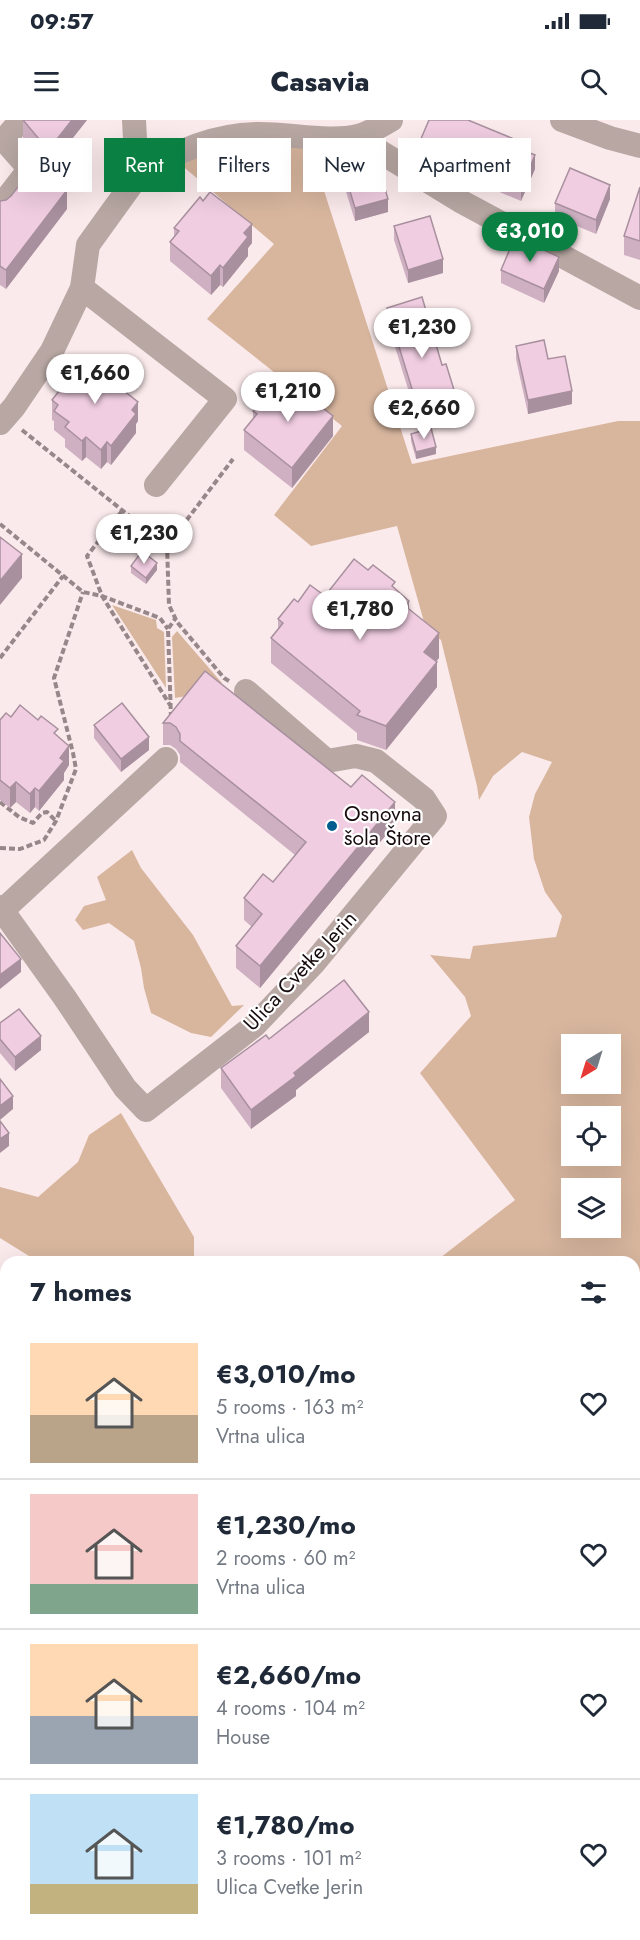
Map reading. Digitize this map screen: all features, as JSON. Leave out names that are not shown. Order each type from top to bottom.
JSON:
[{"type":"street","points":[[0,207],[24,176],[28,167],[4,140],[21,120]]},
{"type":"street","points":[[134,120],[135,138]]},
{"type":"street","points":[[185,150],[201,142],[255,134],[326,138],[356,136],[371,132],[391,120]]},
{"type":"street","points":[[562,120],[610,138],[640,146]]},
{"type":"street","points":[[356,136],[462,202],[640,298]]},
{"type":"street","points":[[3,420],[52,351],[82,288],[88,245],[126,192]]},
{"type":"street","points":[[82,288],[225,399],[156,485]]},
{"type":"street","name":"Ulica Cvetke Jerin","points":[[1,909],[125,1088],[146,1110],[255,1025],[313,964],[435,816],[424,799],[376,761],[356,756],[327,761],[246,691]]},
{"type":"street","points":[[1,909],[166,759]]},
{"type":"path","points":[[3,420],[166,546]]},
{"type":"path","points":[[233,459],[166,546],[169,605],[176,619],[224,678],[246,691]]},
{"type":"path","points":[[122,511],[87,556],[102,596],[170,705]]},
{"type":"path","points":[[0,524],[83,592],[102,596],[160,618],[168,629],[171,723]]},
{"type":"path","points":[[0,658],[63,576]]},
{"type":"path","points":[[0,848],[20,849],[44,840],[56,820],[76,769],[54,678],[83,592]]},
{"type":"path","points":[[168,629],[176,619]]},
{"type":"path","points":[[0,801],[19,817],[33,823],[42,813],[47,812],[56,820]]},
{"type":"shaded area","points":[[291,141],[303,141],[303,192],[324,192],[412,464],[618,421],[640,421],[640,1256],[442,1256],[515,1200],[420,1073],[471,1016],[465,997],[430,955],[470,959],[473,946],[556,937],[562,916],[545,892],[534,859],[529,817],[535,794],[552,762],[522,752],[493,776],[479,800],[441,640],[426,629],[397,526],[311,546],[274,515],[342,426],[207,319],[274,244],[213,192],[291,192]]},
{"type":"shaded area","points":[[197,157],[197,178],[185,168],[185,161]]},
{"type":"shaded area","points":[[112,605],[156,620],[157,628],[164,632],[166,688]]},
{"type":"shaded area","points":[[177,631],[222,683],[193,695],[175,698],[172,637]]},
{"type":"shaded area","points":[[132,850],[141,868],[193,935],[232,1006],[244,1005],[211,1037],[191,1033],[151,1013],[134,941],[109,923],[83,930],[75,920],[84,906],[106,900],[97,877]]},
{"type":"shaded area","points":[[121,1113],[194,1237],[194,1256],[29,1256],[0,1238],[0,1187],[38,1197],[78,1162],[89,1135]]},
{"type":"building","points":[[23,120],[72,120],[58,138],[38,138]]},
{"type":"building","points":[[429,120],[468,120],[512,138],[421,138]]},
{"type":"building","points":[[570,168],[610,185],[596,220],[555,203]]},
{"type":"building","points":[[18,187],[18,192],[65,192],[6,270],[0,266],[0,201],[11,196]]},
{"type":"building","points":[[640,187],[640,241],[624,236]]},
{"type":"building","points":[[210,192],[252,224],[244,233],[248,237],[223,268],[220,265],[211,276],[170,242],[179,231],[174,228],[200,197],[203,201]]},
{"type":"building","points":[[350,192],[386,192],[388,199],[355,208]]},
{"type":"building","points":[[430,216],[443,259],[408,270],[394,226]]},
{"type":"building","points":[[515,237],[559,257],[544,289],[501,270]]},
{"type":"building","points":[[422,297],[442,365],[446,364],[459,406],[421,418],[387,308]]},
{"type":"building","points":[[544,340],[548,359],[565,356],[572,391],[528,400],[516,346]]},
{"type":"building","points":[[90,358],[110,374],[113,370],[128,383],[123,390],[138,402],[132,410],[136,414],[111,446],[107,442],[101,450],[86,437],[82,441],[65,427],[69,422],[54,411],[58,405],[52,400],[78,367],[81,370]]},
{"type":"building","points":[[284,378],[333,416],[292,468],[244,430],[257,414],[253,411],[264,396],[268,399]]},
{"type":"building","points":[[431,428],[436,447],[416,452],[411,434]]},
{"type":"building","points":[[0,537],[22,554],[0,581]]},
{"type":"building","points":[[142,551],[157,563],[146,578],[131,566]]},
{"type":"building","points":[[354,559],[368,570],[373,565],[395,582],[392,586],[409,601],[405,606],[439,633],[424,652],[437,662],[386,726],[357,715],[360,711],[271,638],[283,623],[278,619],[294,599],[298,602],[310,585],[325,596]]},
{"type":"building","points":[[205,671],[351,787],[362,775],[395,802],[260,966],[236,946],[262,914],[244,898],[263,874],[273,882],[306,842],[180,741],[180,734],[176,727],[170,723],[163,723]]},
{"type":"building","points":[[122,703],[149,737],[121,759],[94,725]]},
{"type":"building","points":[[20,705],[38,720],[41,716],[58,729],[54,733],[69,746],[60,758],[64,761],[39,791],[35,788],[30,794],[16,782],[10,788],[0,780],[0,720],[6,713],[11,717]]},
{"type":"building","points":[[0,933],[21,959],[0,975]]},
{"type":"building","points":[[344,980],[369,1012],[294,1073],[296,1076],[251,1110],[221,1068],[266,1035],[269,1039]]},
{"type":"building","points":[[19,1009],[41,1036],[15,1057],[0,1039],[0,1023]]},
{"type":"building","points":[[0,1079],[13,1096],[0,1106]]},
{"type":"building","points":[[0,1121],[9,1133],[0,1139]]},
{"type":"place","name":"Osnovna šola Štore","points":[[332,826]]}]
